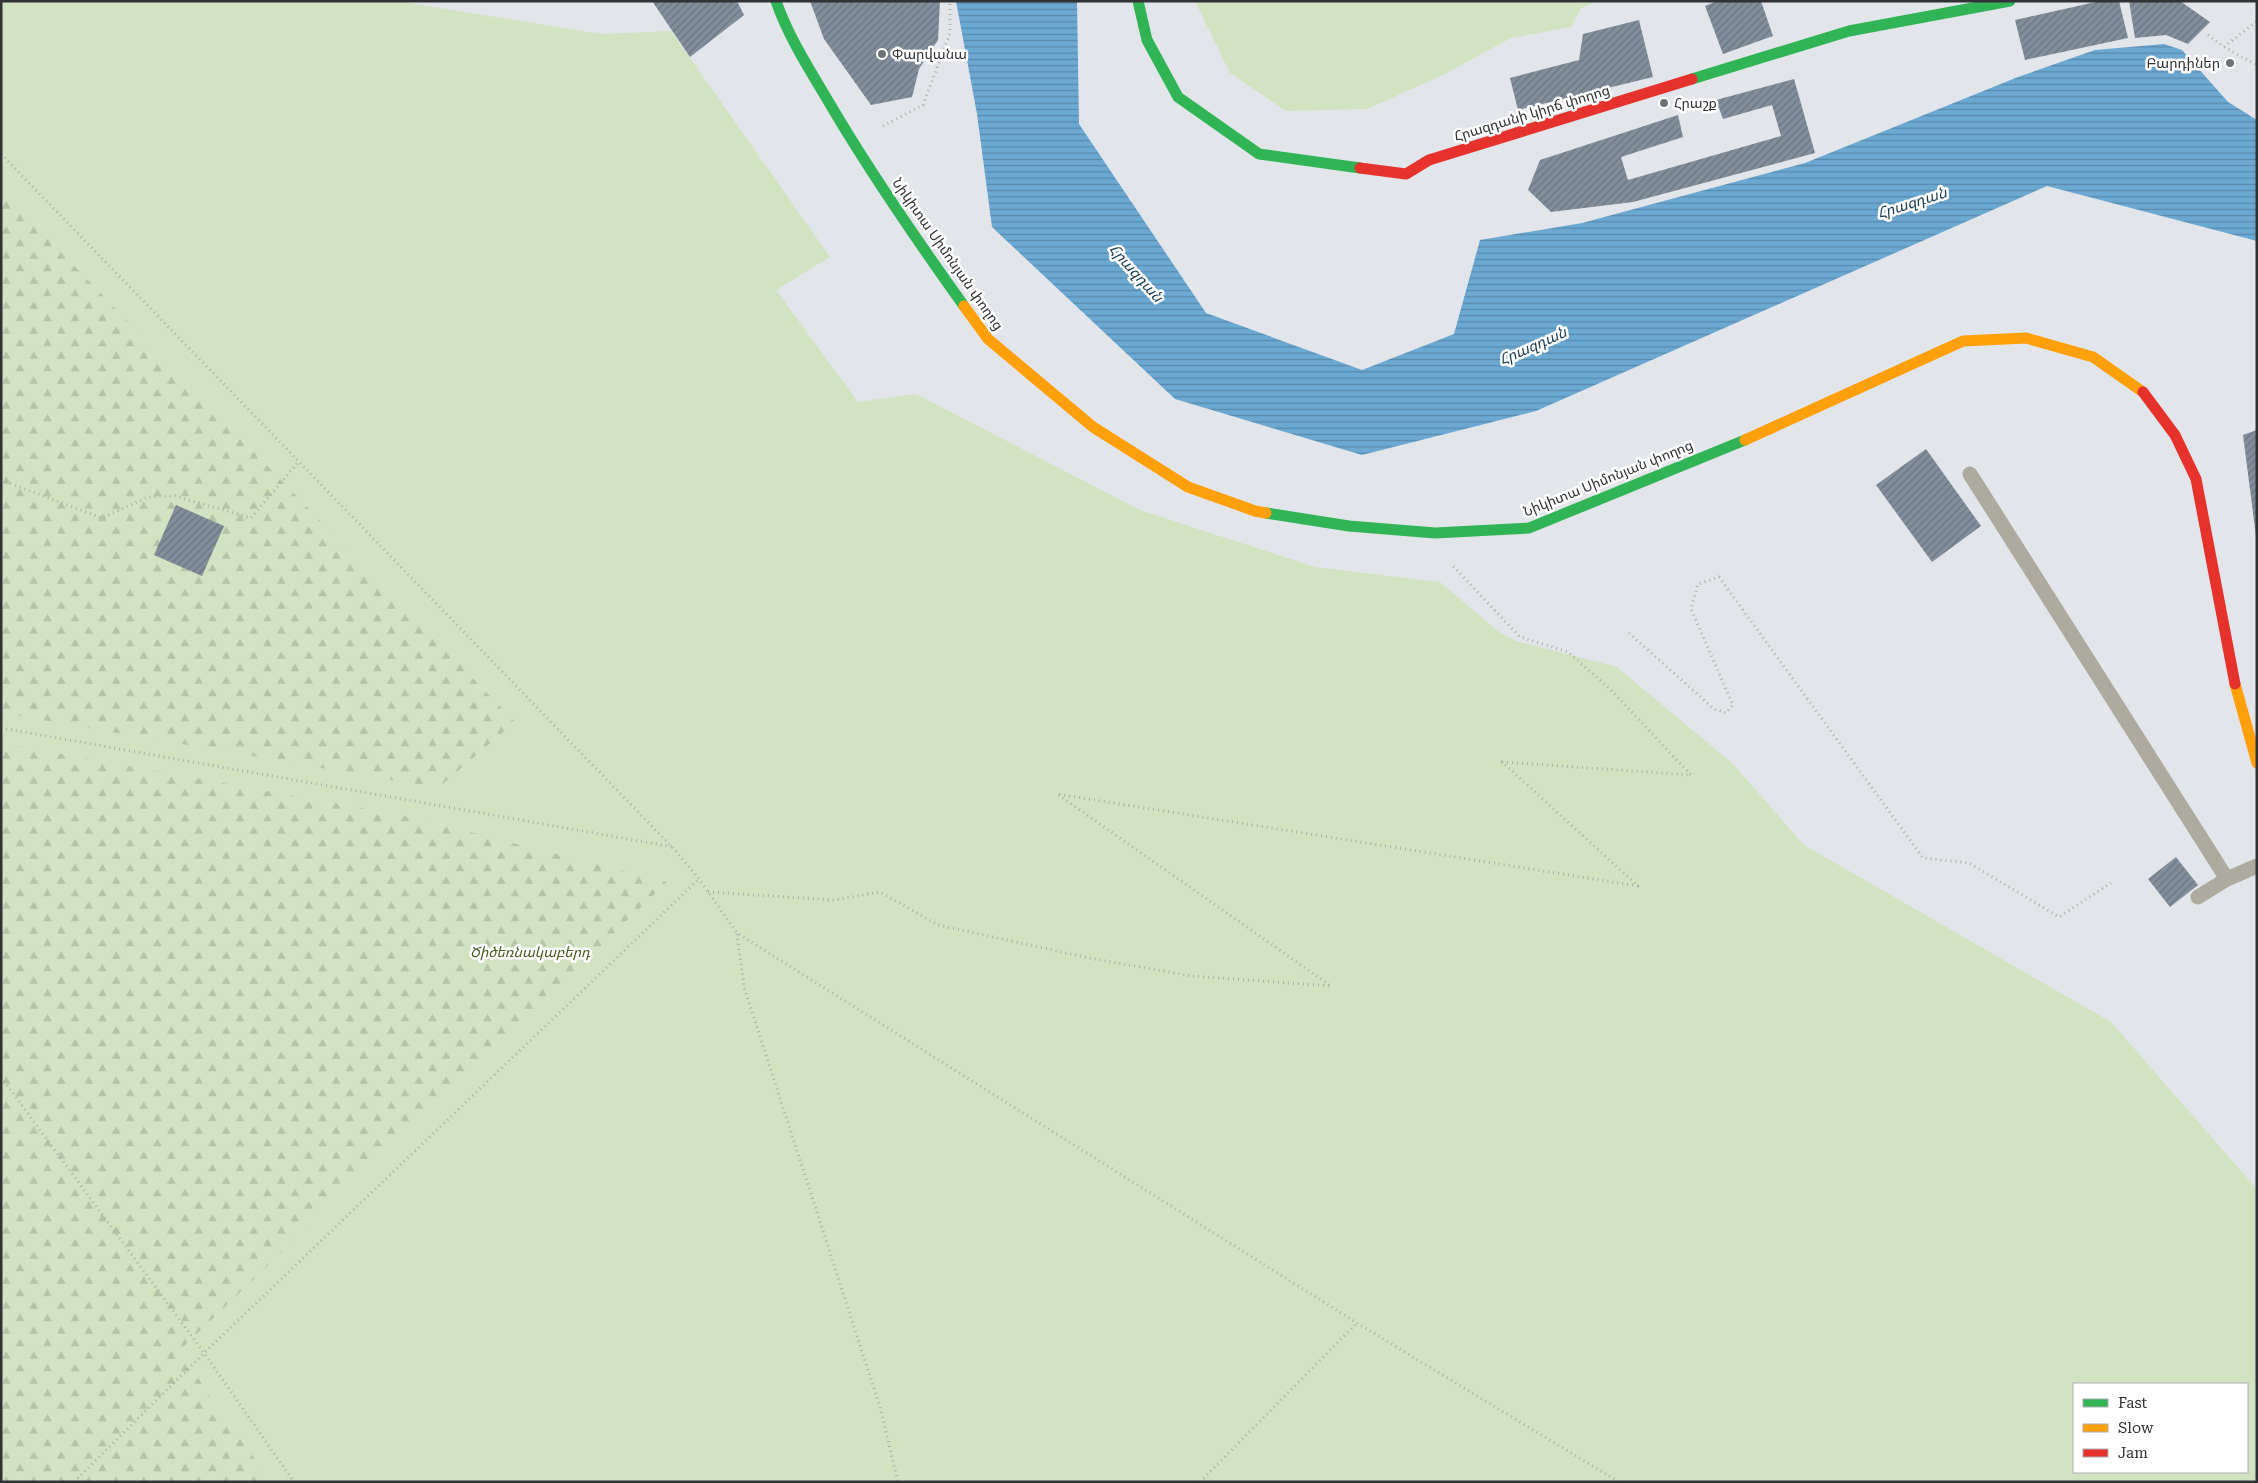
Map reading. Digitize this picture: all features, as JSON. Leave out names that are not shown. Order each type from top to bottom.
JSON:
[{"type":"street","name":"Նիկիտա Սիմոնյան փողոց","points":[[776,1],[785,27],[853,143],[927,255],[988,339],[1093,427],[1188,487],[1255,512],[1349,526],[1435,533],[1529,528],[1781,425],[1870,382],[1963,341],[2026,338],[2093,357],[2142,391],[2175,435],[2196,479],[2235,685],[2257,763]]},
{"type":"street","name":"Հրազդանի կիրճ փողոց","points":[[1138,1],[1147,40],[1178,97],[1259,154],[1406,174],[1429,160],[1849,31],[2010,1]]},
{"type":"lane","points":[[1970,474],[2227,879]]},
{"type":"lane","points":[[2198,897],[2227,879],[2257,866]]},
{"type":"path","points":[[880,128],[923,106],[950,34],[950,1]]},
{"type":"path","points":[[2224,47],[2257,21]]},
{"type":"path","points":[[2208,35],[2224,47],[2257,64]]},
{"type":"path","points":[[1,154],[673,848],[699,879],[737,933],[1357,1323],[1619,1482]]},
{"type":"path","points":[[1,480],[102,518],[148,497],[175,496],[251,518],[298,461]]},
{"type":"path","points":[[708,892],[834,900],[880,892],[938,925],[1089,958],[1192,976],[1331,986],[1057,794],[1638,886],[1502,762],[1691,774],[1609,688],[1568,652],[1520,637],[1440,552],[1435,533]]},
{"type":"path","points":[[1629,633],[1714,709],[1726,713],[1734,705],[1691,609],[1698,584],[1720,578],[1923,858],[1969,863],[2059,917],[2111,884]]},
{"type":"path","points":[[1,728],[673,848]]},
{"type":"path","points":[[74,1482],[204,1352],[699,879]]},
{"type":"path","points":[[737,933],[744,987],[880,1407],[898,1482]]},
{"type":"path","points":[[1,1077],[204,1352],[294,1482]]},
{"type":"path","points":[[1200,1482],[1357,1323]]},
{"type":"green space","name":"Ծիծեռնակաբերդ","points":[[1,1],[408,1],[409,3],[602,34],[671,31],[830,257],[776,290],[858,402],[916,394],[1140,510],[1315,567],[1440,582],[1499,632],[1516,641],[1617,667],[1733,764],[1804,845],[2111,1022],[2257,1189],[2257,1482],[1,1482]]},
{"type":"green space","points":[[1195,1],[1599,1],[1581,8],[1571,27],[1511,38],[1443,75],[1367,109],[1286,111],[1230,73]]},
{"type":"green space","points":[[1,190],[515,722],[438,788],[1,713]]},
{"type":"green space","points":[[1,743],[411,817],[667,882],[179,1351],[271,1482],[1,1482]]},
{"type":"water","name":"Հրազդան","points":[[956,1],[1077,1],[1079,124],[1206,313],[1362,370],[1454,334],[1480,240],[1582,223],[1805,163],[2018,77],[2095,50],[2164,44],[2182,50],[2228,102],[2257,120],[2257,241],[2047,186],[1536,411],[1362,455],[1175,399],[992,227],[977,114]]},
{"type":"building","points":[[652,1],[737,1],[744,15],[690,57]]},
{"type":"building","name":"Փարվանա","points":[[810,1],[940,1],[938,40],[919,69],[912,97],[871,105],[824,39]]},
{"type":"building","points":[[1717,1],[1761,1],[1773,36],[1723,54],[1705,6]]},
{"type":"building","points":[[2100,1],[2119,1],[2128,38],[2025,60],[2015,20]]},
{"type":"building","points":[[2129,1],[2180,1],[2210,22],[2188,44],[2166,35],[2135,38]]},
{"type":"building","points":[[1639,20],[1653,77],[1518,110],[1510,78],[1579,60],[1583,34]]},
{"type":"building","points":[[1794,79],[1815,153],[1633,202],[1551,212],[1528,190],[1540,160],[1678,115],[1683,137],[1621,157],[1628,180],[1781,136],[1772,105],[1723,119],[1716,100]]},
{"type":"building","points":[[2257,430],[2257,536],[2256,536],[2243,435]]},
{"type":"building","points":[[1926,449],[1981,526],[1932,562],[1876,485]]},
{"type":"building","points":[[176,505],[224,526],[202,576],[154,555]]},
{"type":"building","points":[[2176,857],[2198,885],[2170,907],[2148,879]]},
{"type":"traffic: fast","points":[[776,1],[786,27],[799,51],[859,152],[928,256],[964,306]]},
{"type":"traffic: fast","points":[[1138,1],[1147,40],[1178,97],[1259,154],[1360,168]]},
{"type":"traffic: fast","points":[[1692,79],[1849,31],[2010,1]]},
{"type":"traffic: fast","points":[[1266,513],[1349,526],[1435,533],[1529,528],[1745,440]]},
{"type":"traffic: slow","points":[[964,306],[988,339],[1093,427],[1188,487],[1255,511],[1266,513]]},
{"type":"traffic: slow","points":[[1745,440],[1963,341],[2026,338],[2093,357],[2143,392]]},
{"type":"traffic: slow","points":[[2235,684],[2257,763]]},
{"type":"traffic: jam","points":[[1360,168],[1406,174],[1429,160],[1692,79]]},
{"type":"traffic: jam","points":[[2143,392],[2175,435],[2196,479],[2235,684]]},
{"type":"place","name":"Փարվանա","points":[[882,54]]},
{"type":"place","name":"Բարդիներ","points":[[2230,63]]},
{"type":"place","name":"Հրաշք","points":[[1664,103]]}]
